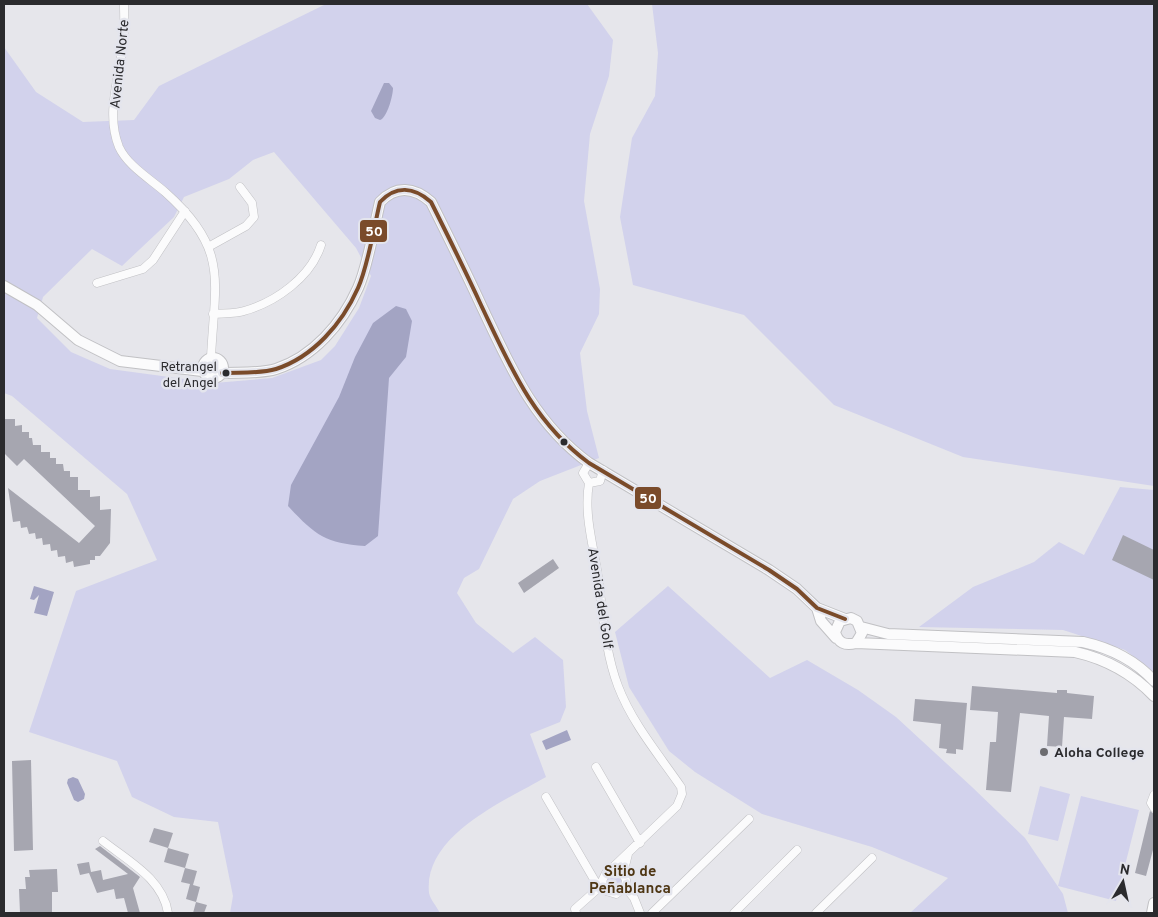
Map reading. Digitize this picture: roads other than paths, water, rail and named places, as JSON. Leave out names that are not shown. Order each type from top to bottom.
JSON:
[{"type":"street","name":"Avenida Norte","points":[[124,4],[124,40],[113,102],[114,129],[120,148],[132,164],[185,211],[210,246],[216,271],[211,357]]},
{"type":"street","points":[[210,246],[246,226],[254,217],[252,203],[240,187]]},
{"type":"street","points":[[222,372],[274,370],[296,361],[315,348],[336,324],[358,288],[380,202],[386,196],[400,189],[412,189],[422,194],[431,202],[519,385],[549,427],[569,449],[589,463],[769,570],[797,589],[817,608],[845,619],[857,621],[862,633],[856,642]]},
{"type":"street","points":[[98,283],[143,269],[153,260],[185,211]]},
{"type":"street","points":[[213,314],[244,312],[264,303],[305,274],[317,258],[321,245]]},
{"type":"street","points":[[4,286],[37,305],[78,340],[120,361],[202,371],[209,378],[219,376],[223,368],[220,360],[211,357],[203,362],[202,371]]},
{"type":"street","points":[[589,463],[583,473],[589,483],[600,481],[603,470]]},
{"type":"street","name":"Avenida del Golf","points":[[576,913],[575,909],[601,886],[603,877],[677,806],[682,794],[681,787],[634,718],[618,686],[603,631],[603,607],[586,501],[589,483]]},
{"type":"street","points":[[817,608],[821,621],[837,639],[849,645],[856,642],[1075,652],[1096,657],[1121,669],[1154,696]]},
{"type":"street","points":[[837,639],[836,626],[845,619]]},
{"type":"street","points":[[861,627],[888,634],[1083,642],[1104,647],[1122,656],[1154,681]]},
{"type":"street","points":[[596,766],[640,843]]},
{"type":"street","points":[[1154,795],[1151,803],[1154,808]]},
{"type":"street","points":[[546,797],[601,886],[613,894],[620,892],[625,887],[626,880],[623,874],[617,870],[609,871]]},
{"type":"street","points":[[652,913],[749,819]]},
{"type":"street","points":[[102,842],[147,875],[159,889],[168,913]]},
{"type":"street","points":[[734,913],[797,850]]},
{"type":"street","points":[[623,874],[629,852]]},
{"type":"street","points":[[816,913],[872,858]]},
{"type":"street","points":[[625,887],[634,898],[640,913]]},
{"type":"street","points":[[1152,913],[1154,903]]},
{"type":"place","name":"Retrangel del Angel","points":[[226,373]]},
{"type":"place","name":"Aloha College","points":[[1044,752]]},
{"type":"district","name":"Sitio de Peñablanca","points":[[630,880]]}]
